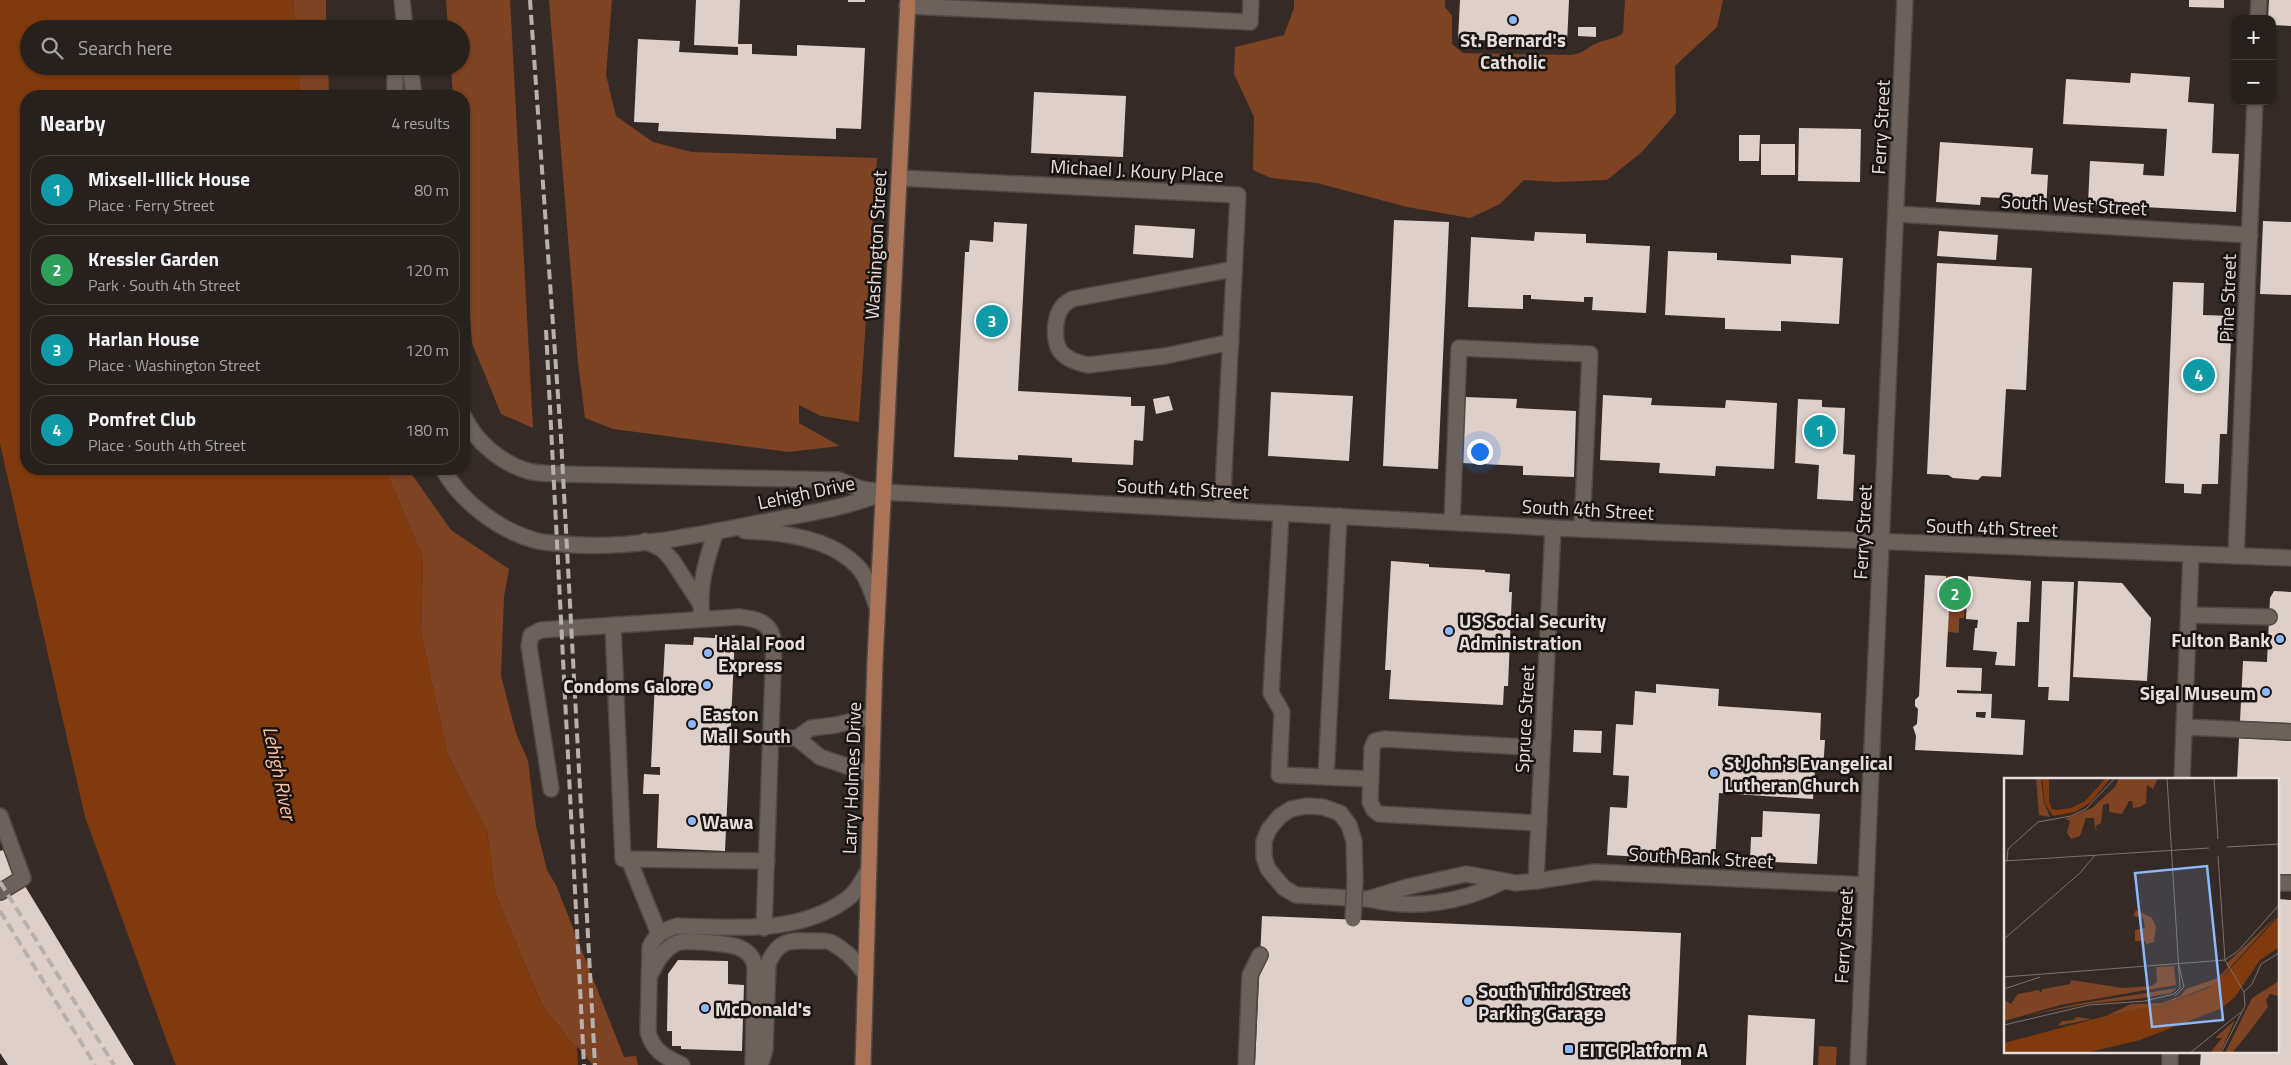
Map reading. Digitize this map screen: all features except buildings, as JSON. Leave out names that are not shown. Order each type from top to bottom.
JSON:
[{"type":"main road","name":"Washington Street","points":[[883,492],[908,3]]},
{"type":"main road","name":"Larry Holmes Drive","points":[[863,1065],[870,774],[883,492]]},
{"type":"street","points":[[395,0],[395,20]]},
{"type":"street","points":[[402,0],[404,20]]},
{"type":"street","points":[[908,3],[1250,22],[1251,0]]},
{"type":"street","name":"Ferry Street","points":[[1858,1065],[1905,0]]},
{"type":"street","points":[[2258,15],[2259,0]]},
{"type":"street","points":[[394,75],[394,90]]},
{"type":"street","points":[[411,75],[413,90]]},
{"type":"street","name":"Pine Street","points":[[2236,556],[2255,105]]},
{"type":"street","name":"Michael J. Koury Place","points":[[899,178],[1238,195],[1222,510]]},
{"type":"street","name":"South West Street","points":[[1896,214],[2250,235]]},
{"type":"street","points":[[1231,342],[1165,356],[1093,365],[1069,359],[1060,350],[1056,340],[1058,314],[1063,306],[1072,298],[1234,269]]},
{"type":"street","points":[[1452,522],[1459,348],[1590,354],[1582,529]]},
{"type":"street","name":"Lehigh Drive","points":[[470,425],[484,444],[517,467],[533,472],[839,480],[861,489],[883,492]]},
{"type":"street","name":"Lehigh Drive","points":[[448,475],[470,503],[515,533],[535,541],[576,545],[645,541],[716,531],[859,503],[883,492]]},
{"type":"street","name":"South 4th Street","points":[[883,492],[1553,528],[2291,558]]},
{"type":"street","points":[[1281,513],[1271,693],[1282,712],[1279,775],[1371,779]]},
{"type":"street","points":[[1326,777],[1339,516]]},
{"type":"street","name":"Spruce Street","points":[[1536,881],[1553,528]]},
{"type":"street","points":[[702,619],[700,603],[703,567],[716,531],[775,533],[821,543],[842,553],[858,567],[869,585],[877,607]]},
{"type":"street","points":[[645,541],[662,549],[672,560],[700,603]]},
{"type":"street","points":[[2182,778],[2191,554]]},
{"type":"street","points":[[2189,615],[2269,617]]},
{"type":"street","points":[[551,789],[529,646],[531,635],[541,630],[739,617],[755,618],[768,625],[773,633],[774,643],[764,928]]},
{"type":"street","points":[[613,625],[623,859],[766,861]]},
{"type":"street","points":[[771,738],[797,738],[811,728],[836,725],[873,716]]},
{"type":"street","points":[[2184,727],[2291,732]]},
{"type":"street","points":[[797,738],[820,757],[870,774]]},
{"type":"street","points":[[1539,823],[1379,814],[1374,810],[1370,802],[1372,748],[1376,741],[1384,739],[1542,748]]},
{"type":"street","points":[[1353,919],[1354,880],[1354,841],[1349,825],[1340,813],[1323,807],[1306,806],[1291,809],[1280,816],[1269,830],[1264,842],[1264,857],[1268,869],[1284,888],[1296,895],[1368,899],[1400,906],[1464,897],[1502,882]]},
{"type":"street","points":[[0,816],[23,878],[0,892]]},
{"type":"street","points":[[629,860],[659,934]]},
{"type":"street","points":[[682,1065],[665,1057],[651,1042],[648,1032],[650,947],[653,939],[667,929],[677,926],[764,928],[815,917],[848,898],[868,871]]},
{"type":"street","name":"South Bank Street","points":[[1502,882],[1516,884],[1595,872],[1866,885]]},
{"type":"street","points":[[1368,899],[1407,887],[1466,874],[1502,882]]},
{"type":"street","points":[[2278,883],[2291,883]]},
{"type":"street","points":[[757,1065],[762,1060],[765,1050],[768,964],[773,952],[781,945],[794,940],[831,942],[850,954],[864,972]]},
{"type":"street","points":[[649,977],[658,959],[678,942],[726,944],[750,953],[754,959],[755,967],[753,1065]]},
{"type":"street","points":[[1246,1065],[1250,975],[1260,955]]},
{"type":"street","points":[[2170,1052],[2170,1065]]},
{"type":"shaded area","points":[[293,0],[326,0],[326,20],[295,20]]},
{"type":"shaded area","points":[[446,0],[510,0],[533,428],[501,414],[472,343],[470,316],[470,90],[453,90],[452,75],[470,75],[470,20],[447,20]]},
{"type":"shaded area","points":[[549,0],[612,0],[606,75],[616,116],[653,142],[692,152],[877,158],[859,422],[821,416],[799,405],[799,423],[840,446],[789,452],[613,429],[585,418],[578,363]]},
{"type":"shaded area","points":[[1294,0],[1445,0],[1445,7],[1452,16],[1452,44],[1463,53],[1571,55],[1580,53],[1597,43],[1617,37],[1623,33],[1625,0],[1723,0],[1717,27],[1675,66],[1676,113],[1643,151],[1607,180],[1557,182],[1524,180],[1500,204],[1470,218],[1407,207],[1317,183],[1271,178],[1253,170],[1254,117],[1234,74],[1235,47],[1284,35],[1294,8]]},
{"type":"shaded area","points":[[299,75],[328,75],[329,90],[300,90]]},
{"type":"shaded area","points":[[388,475],[412,475],[451,530],[509,569],[504,597],[501,676],[516,733],[528,761],[536,826],[547,870],[556,885],[624,1057],[636,1056],[638,1065],[589,1065],[542,1005],[495,893],[487,831],[447,753],[421,632],[423,558]]},
{"type":"shaded area","points":[[1946,576],[1966,578],[1964,618],[1959,618],[1959,633],[1948,632],[1945,610]]},
{"type":"shaded area","points":[[1819,1046],[1837,1047],[1836,1065],[1818,1065]]},
{"type":"water","name":"Lehigh River","points":[[0,0],[293,0],[295,20],[20,20],[20,75],[299,75],[300,90],[20,90],[20,475],[388,475],[423,558],[421,632],[447,753],[487,831],[495,893],[542,1005],[589,1065],[176,1065],[85,817],[0,444]]},
{"type":"pier","points":[[577,1046],[591,1063],[592,1065],[578,1065]]},
{"type":"railway","points":[[530,0],[561,438],[595,1065]]},
{"type":"railway","points":[[546,330],[584,1065]]},
{"type":"railway","points":[[0,882],[114,1065]]},
{"type":"railway","points":[[0,911],[95,1065]]},
{"type":"place","name":"St. Bernard's Catholic","points":[[1513,20]]},
{"type":"place","name":"Harlan House","points":[[992,321]]},
{"type":"place","name":"Pomfret Club","points":[[2199,375]]},
{"type":"place","name":"Mixsell-Illick House","points":[[1820,431]]},
{"type":"place","name":"Kressler Garden","points":[[1955,594]]},
{"type":"place","name":"US Social Security Administration","points":[[1449,631]]},
{"type":"place","name":"Fulton Bank","points":[[2280,639]]},
{"type":"place","name":"Halal Food Express","points":[[708,653]]},
{"type":"place","name":"Condoms Galore","points":[[707,685]]},
{"type":"place","name":"Sigal Museum","points":[[2266,692]]},
{"type":"place","name":"Easton Mall South","points":[[692,724]]},
{"type":"place","name":"St John's Evangelical Lutheran Church","points":[[1714,773]]},
{"type":"place","name":"Wawa","points":[[692,821]]},
{"type":"place","name":"South Third Street Parking Garage","points":[[1468,1001]]},
{"type":"place","name":"McDonald's","points":[[705,1008]]},
{"type":"place","name":"EITC Platform A","points":[[1569,1049]]}]
